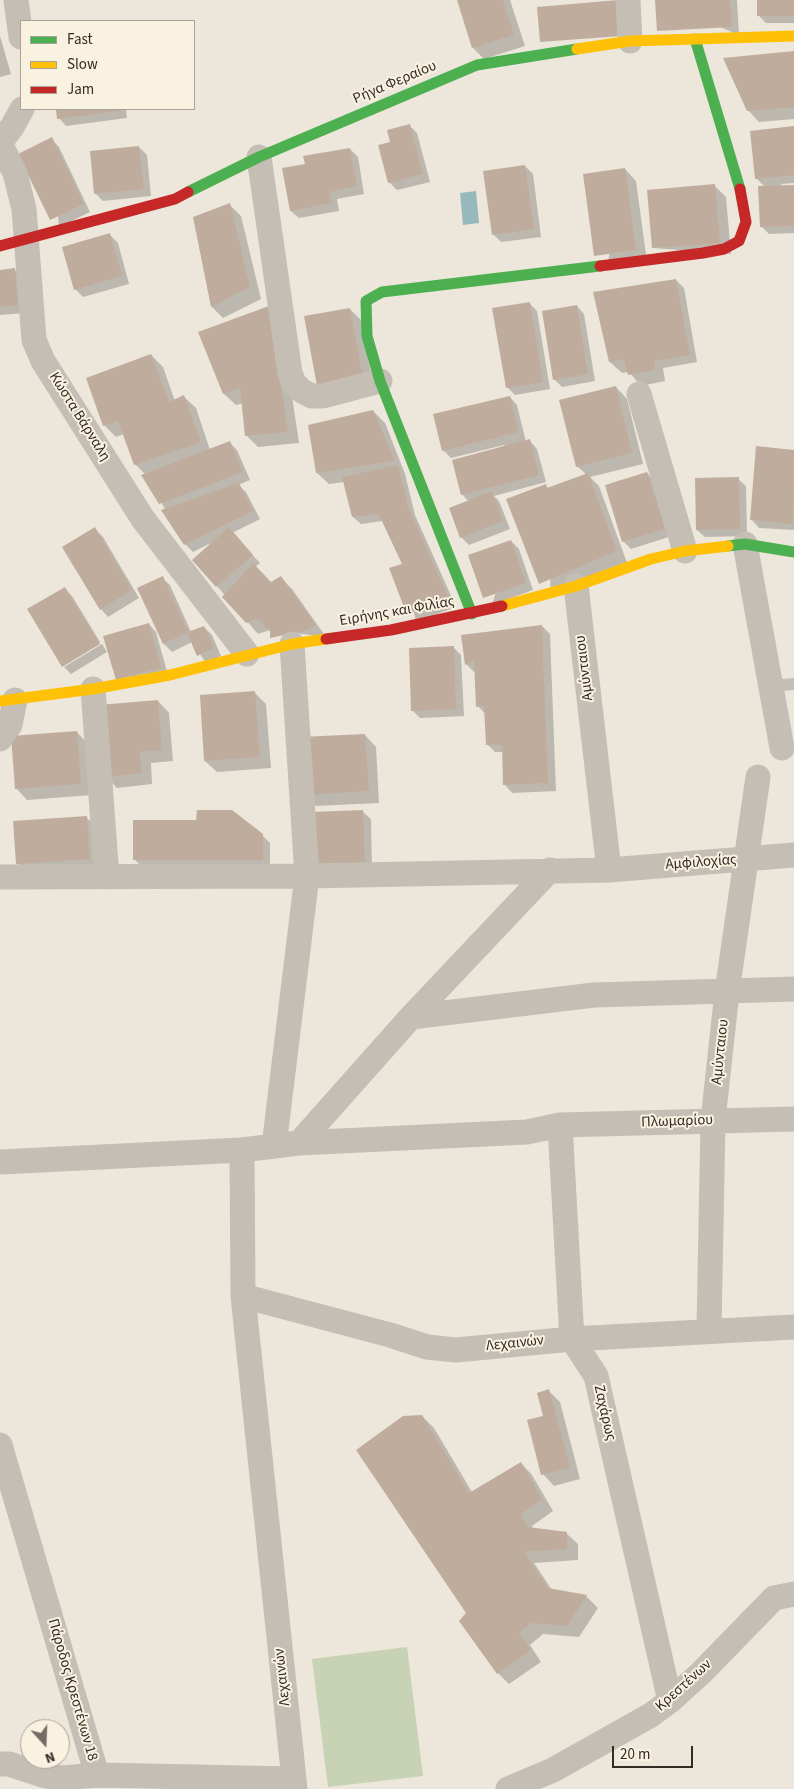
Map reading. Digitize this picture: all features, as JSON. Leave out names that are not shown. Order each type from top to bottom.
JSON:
[{"type":"street","points":[[16,0],[20,30]]},
{"type":"street","points":[[628,0],[630,41]]},
{"type":"street","name":"Ρήγα Φεραίου","points":[[0,246],[175,199],[259,157],[477,65],[630,41],[794,36]]},
{"type":"street","points":[[472,614],[380,381],[368,336],[366,301],[382,292],[703,253],[724,249],[739,241],[746,222],[744,201],[695,39]]},
{"type":"street","points":[[0,143],[21,110]]},
{"type":"street","name":"Κώστα Βάρναλη","points":[[0,143],[15,173],[24,210],[32,326],[43,360],[142,519],[247,654]]},
{"type":"street","points":[[259,157],[290,372],[294,383],[302,391],[312,396],[323,396],[380,381]]},
{"type":"street","points":[[639,394],[685,551]]},
{"type":"street","points":[[745,544],[783,685],[782,748]]},
{"type":"street","name":"Ειρήνης και Φιλίας","points":[[7,701],[93,689],[170,674],[292,644],[391,630],[472,614],[576,586],[651,559],[685,551],[745,544],[794,552]]},
{"type":"street","name":"Αμύνταιου","points":[[576,586],[609,870]]},
{"type":"street","points":[[274,1146],[307,876],[292,644]]},
{"type":"street","points":[[93,689],[107,877]]},
{"type":"street","points":[[0,739],[10,725],[7,701]]},
{"type":"street","name":"Αμύνταιου","points":[[709,1330],[713,1120],[727,992],[758,777]]},
{"type":"street","name":"Αμφιλοχίας","points":[[0,877],[307,876],[609,870],[794,855]]},
{"type":"street","points":[[299,1143],[411,1017],[550,870]]},
{"type":"street","points":[[411,1017],[594,995],[794,989]]},
{"type":"street","name":"Πλωμαρίου","points":[[0,1162],[242,1150],[299,1143],[527,1132],[560,1125],[713,1120],[794,1120]]},
{"type":"street","name":"Ζαχάρως","points":[[560,1125],[572,1339],[596,1376],[670,1701]]},
{"type":"street","name":"Λεχαινών","points":[[242,1150],[243,1296],[294,1784]]},
{"type":"street","name":"Λεχαινών","points":[[243,1296],[390,1335],[427,1347],[456,1350],[572,1339],[709,1330],[794,1327]]},
{"type":"street","name":"Πάροδος Κρεστένων 18","points":[[0,1445],[97,1775],[294,1784]]},
{"type":"street","name":"Κρεστένων","points":[[508,1789],[553,1770],[594,1748],[670,1701],[774,1598],[794,1594]]},
{"type":"street","points":[[0,1764],[15,1766],[46,1776],[64,1778],[97,1775]]},
{"type":"green space","points":[[407,1647],[423,1776],[328,1787],[312,1659]]},
{"type":"water","points":[[476,191],[479,223],[463,225],[460,193]]},
{"type":"building","points":[[457,0],[503,0],[514,35],[472,48]]},
{"type":"building","points":[[618,0],[621,36],[540,42],[537,7]]},
{"type":"building","points":[[655,0],[730,0],[732,27],[657,31]]},
{"type":"building","points":[[757,0],[794,0],[794,16],[757,16]]},
{"type":"building","points":[[794,51],[794,107],[747,111],[723,58]]},
{"type":"building","points":[[56,110],[120,110],[120,111],[57,119]]},
{"type":"building","points":[[410,124],[423,174],[388,183],[378,145],[390,142],[387,130]]},
{"type":"building","points":[[794,126],[794,175],[755,179],[750,131]]},
{"type":"building","points":[[52,137],[84,204],[50,220],[18,154]]},
{"type":"building","points":[[139,146],[144,189],[94,194],[90,151]]},
{"type":"building","points":[[350,148],[357,186],[330,192],[332,203],[290,211],[282,168],[305,164],[303,156]]},
{"type":"building","points":[[525,165],[534,229],[492,235],[483,171]]},
{"type":"building","points":[[625,168],[636,250],[594,256],[583,174]]},
{"type":"building","points":[[715,184],[720,243],[652,248],[647,190]]},
{"type":"building","points":[[794,185],[794,226],[760,227],[758,186]]},
{"type":"building","points":[[230,203],[250,287],[211,307],[193,217]]},
{"type":"building","points":[[110,233],[122,276],[74,290],[62,247]]},
{"type":"building","points":[[15,268],[18,305],[0,307],[0,270]]},
{"type":"building","points":[[676,279],[690,355],[654,361],[655,370],[628,375],[624,359],[609,362],[593,292]]},
{"type":"building","points":[[530,302],[543,382],[506,388],[492,308]]},
{"type":"building","points":[[577,305],[588,374],[553,380],[542,311]]},
{"type":"building","points":[[269,306],[288,432],[245,436],[240,388],[223,394],[198,332]]},
{"type":"building","points":[[350,308],[363,378],[317,386],[304,316]]},
{"type":"building","points":[[151,354],[169,402],[184,395],[201,442],[134,465],[118,421],[103,426],[86,378]]},
{"type":"building","points":[[616,386],[632,453],[576,467],[559,400]]},
{"type":"building","points":[[510,396],[519,432],[442,451],[433,414]]},
{"type":"building","points":[[373,410],[395,461],[316,473],[308,425]]},
{"type":"building","points":[[530,439],[539,475],[461,495],[452,460]]},
{"type":"building","points":[[230,441],[243,472],[159,504],[141,475]]},
{"type":"building","points":[[756,446],[794,450],[793,524],[750,520]]},
{"type":"building","points":[[398,465],[408,506],[449,599],[407,615],[389,568],[402,564],[381,519],[378,514],[352,517],[342,477]]},
{"type":"building","points":[[647,472],[665,529],[622,542],[605,485]]},
{"type":"building","points":[[588,473],[617,551],[539,584],[506,499],[546,484],[547,488]]},
{"type":"building","points":[[739,477],[740,529],[696,530],[695,478]]},
{"type":"building","points":[[239,483],[253,511],[184,545],[161,510]]},
{"type":"building","points":[[492,491],[503,521],[460,538],[449,508]]},
{"type":"building","points":[[95,527],[132,590],[100,610],[62,547]]},
{"type":"building","points":[[229,527],[253,555],[216,587],[192,560]]},
{"type":"building","points":[[511,540],[526,583],[483,598],[468,555]]},
{"type":"building","points":[[253,563],[271,582],[281,576],[316,625],[304,631],[270,638],[270,631],[257,619],[246,623],[222,597]]},
{"type":"building","points":[[163,576],[188,632],[204,626],[214,648],[197,656],[187,633],[163,644],[137,588]]},
{"type":"building","points":[[65,587],[100,644],[62,667],[27,609]]},
{"type":"building","points":[[149,623],[161,668],[116,680],[103,636]]},
{"type":"building","points":[[542,625],[548,783],[503,785],[502,745],[486,745],[484,706],[476,707],[474,660],[465,665],[461,635]]},
{"type":"building","points":[[454,646],[456,709],[411,711],[409,648]]},
{"type":"building","points":[[255,691],[260,757],[204,761],[200,695]]},
{"type":"building","points":[[158,700],[162,750],[140,752],[142,773],[105,777],[99,705]]},
{"type":"building","points":[[77,731],[81,784],[15,789],[11,736]]},
{"type":"building","points":[[365,734],[369,791],[304,795],[300,737]]},
{"type":"building","points":[[197,810],[232,810],[263,834],[263,860],[133,860],[133,820],[196,820]]},
{"type":"building","points":[[363,810],[365,864],[312,866],[311,812]]},
{"type":"building","points":[[87,816],[90,859],[16,864],[13,821]]},
{"type":"building","points":[[549,1389],[570,1468],[541,1475],[527,1420],[543,1416],[537,1393]]},
{"type":"building","points":[[422,1415],[469,1493],[521,1462],[542,1499],[521,1514],[528,1527],[567,1532],[567,1549],[524,1552],[548,1588],[587,1595],[567,1626],[531,1623],[519,1633],[531,1650],[497,1674],[459,1621],[466,1613],[356,1450],[403,1416]]},
{"type":"traffic: fast","points":[[695,39],[740,189]]},
{"type":"traffic: fast","points":[[188,192],[259,157],[477,65],[577,49]]},
{"type":"traffic: fast","points":[[472,614],[380,381],[367,336],[366,301],[382,292],[600,266]]},
{"type":"traffic: fast","points":[[728,546],[745,544],[794,552]]},
{"type":"traffic: slow","points":[[577,49],[630,41],[794,36]]},
{"type":"traffic: slow","points":[[502,606],[576,586],[651,559],[685,551],[728,546]]},
{"type":"traffic: slow","points":[[0,701],[93,689],[170,675],[292,644],[326,639]]},
{"type":"traffic: jam","points":[[600,266],[703,253],[724,249],[739,241],[746,222],[740,189]]},
{"type":"traffic: jam","points":[[0,246],[175,199],[188,192]]},
{"type":"traffic: jam","points":[[326,639],[391,630],[502,606]]}]
